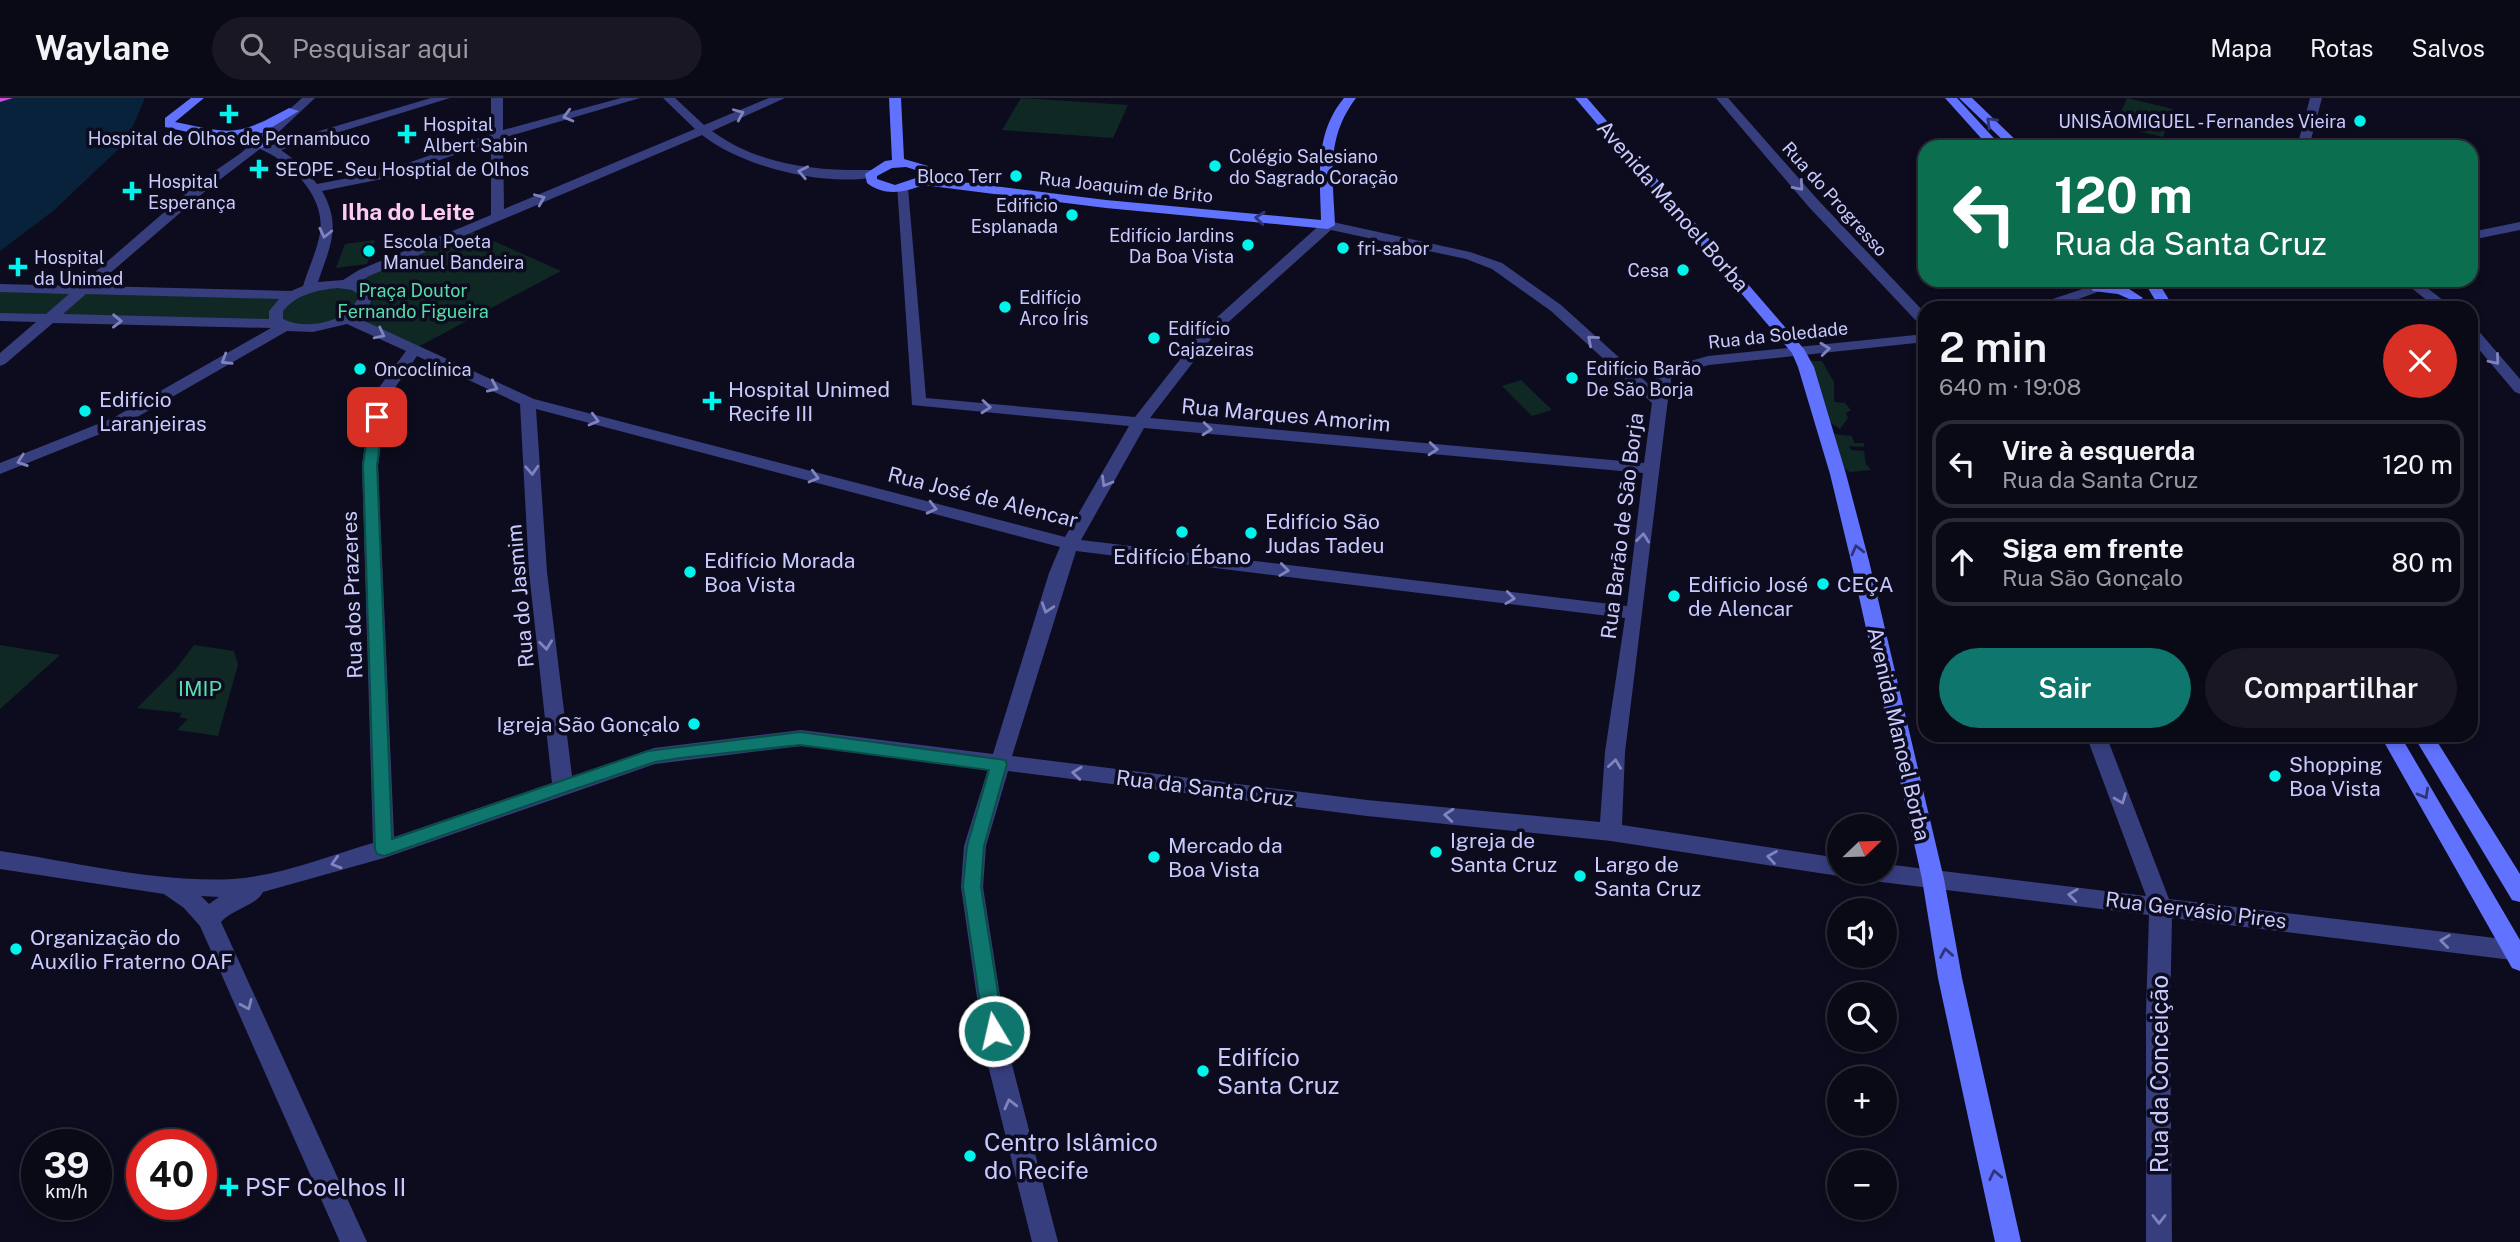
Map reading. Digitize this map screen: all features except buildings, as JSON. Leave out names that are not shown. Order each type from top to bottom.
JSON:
[{"type":"highway","points":[[0,99],[6,98]]},
{"type":"main road","points":[[198,98],[169,121],[169,124],[268,143]]},
{"type":"main road","points":[[895,98],[898,163]]},
{"type":"main road","points":[[1328,225],[1329,139],[1335,116],[1350,98]]},
{"type":"main road","name":"Avenida Manoel Borba","points":[[1580,98],[1799,352],[1838,474],[1854,536],[1933,879],[1950,978],[2008,1242]]},
{"type":"main road","points":[[1951,98],[1990,140]]},
{"type":"main road","points":[[1965,98],[2010,140]]},
{"type":"main road","points":[[235,138],[258,130],[293,111]]},
{"type":"main road","points":[[898,163],[914,164],[926,173],[921,181],[902,188],[877,186],[871,180],[871,174],[882,166],[898,163]]},
{"type":"main road","name":"Rua Joaquim de Brito","points":[[921,181],[1049,197],[1328,225]]},
{"type":"main road","points":[[2098,288],[2121,290],[2136,301]]},
{"type":"main road","points":[[2394,742],[2518,954]]},
{"type":"main road","points":[[2427,742],[2520,893]]},
{"type":"street","points":[[0,361],[204,184],[228,172],[268,143],[293,111],[309,98]]},
{"type":"street","points":[[268,143],[304,137],[444,98]]},
{"type":"street","points":[[497,98],[498,216]]},
{"type":"street","points":[[316,188],[388,174],[496,136],[634,98]]},
{"type":"street","points":[[669,98],[700,131],[773,165],[815,174],[871,174]]},
{"type":"street","points":[[347,284],[364,273],[779,98]]},
{"type":"street","name":"Rua do Progresso","points":[[1722,98],[1813,203],[1918,315]]},
{"type":"street","points":[[2305,140],[2316,98]]},
{"type":"street","points":[[204,184],[212,171],[238,150],[235,138]]},
{"type":"street","points":[[268,143],[316,188],[328,218],[327,231],[311,282],[276,311],[276,321],[282,325]]},
{"type":"street","name":"Rua Marques Amorim","points":[[902,188],[918,402],[1650,469]]},
{"type":"street","points":[[1045,1242],[998,1053],[972,887],[975,846],[1050,599],[1070,544],[1139,422],[1209,332],[1328,225]]},
{"type":"street","name":"Rua Barão de São Borja","points":[[1328,225],[1470,256],[1497,266],[1556,308],[1660,402],[1613,780],[1611,832]]},
{"type":"street","points":[[2478,235],[2520,226]]},
{"type":"street","points":[[270,294],[311,282],[364,273]]},
{"type":"street","points":[[0,317],[311,328],[347,318],[356,312],[366,299],[363,289],[347,284],[311,282]]},
{"type":"street","points":[[2060,301],[2101,287]]},
{"type":"street","points":[[2418,287],[2436,301]]},
{"type":"street","points":[[0,288],[294,295]]},
{"type":"street","name":"Rua José de Alencar","points":[[347,318],[413,351],[528,402],[1070,544],[1635,614]]},
{"type":"street","points":[[0,469],[40,455],[118,421],[282,325]]},
{"type":"street","name":"Rua da Soledade","points":[[1660,402],[1664,377],[1674,370],[1717,359],[1918,339]]},
{"type":"street","points":[[2478,339],[2520,388]]},
{"type":"street","name":"Rua dos Prazeres","points":[[384,849],[370,465],[377,417],[386,389],[413,351]]},
{"type":"street","name":"Rua do Jasmim","points":[[528,402],[538,572],[563,786]]},
{"type":"street","name":"Rua da Santa Cruz","points":[[278,880],[384,849],[654,756],[800,738],[1367,808],[1611,832]]},
{"type":"street","points":[[2099,742],[2161,906]]},
{"type":"street","points":[[1611,832],[1827,865]]},
{"type":"street","points":[[0,860],[169,887],[234,888],[278,880]]},
{"type":"street","name":"Rua Gervásio Pires","points":[[1897,875],[2161,906],[2518,954]]},
{"type":"street","points":[[209,920],[221,906],[278,880]]},
{"type":"street","points":[[169,887],[192,901],[209,920],[354,1242]]},
{"type":"street","name":"Rua da Conceição","points":[[2159,1242],[2158,1013],[2161,906]]},
{"type":"green space","points":[[1021,98],[1128,105],[1113,138],[1002,130]]},
{"type":"green space","points":[[2127,98],[2173,109],[2163,137],[2115,126]]},
{"type":"green space","name":"Praça Doutor Fernando Figueira","points":[[469,230],[561,271],[414,349],[349,317],[367,302],[350,283]]},
{"type":"green space","points":[[375,240],[367,264],[336,268],[345,244]]},
{"type":"green space","points":[[336,285],[361,290],[358,309],[321,326],[286,326],[278,310],[295,295]]},
{"type":"green space","points":[[0,289],[78,290],[47,318],[0,316]]},
{"type":"green space","points":[[84,291],[290,296],[273,323],[53,318]]},
{"type":"green space","points":[[1807,361],[1822,361],[1834,382],[1834,402],[1845,403],[1851,410],[1846,413],[1848,418],[1840,429],[1830,422]]},
{"type":"green space","points":[[1521,380],[1552,410],[1532,416],[1502,386]]},
{"type":"green space","points":[[1834,434],[1852,436],[1854,443],[1864,443],[1864,447],[1849,446],[1851,450],[1864,451],[1866,464],[1871,470],[1850,472],[1843,468]]},
{"type":"green space","points":[[0,645],[60,655],[0,709]]},
{"type":"green space","name":"IMIP","points":[[194,645],[234,651],[238,665],[218,736],[177,730],[188,719],[179,717],[182,713],[137,708],[176,669]]},
{"type":"water","points":[[0,98],[145,98],[126,142],[53,211],[0,251]]},
{"type":"place","name":"Hospital de Olhos de Pernambuco","points":[[229,114]]},
{"type":"place","name":"UNISÃOMIGUEL - Fernandes Vieira","points":[[2360,121]]},
{"type":"place","name":"Hospital Albert Sabin","points":[[407,134]]},
{"type":"place","name":"Colégio Salesiano do Sagrado Coração","points":[[1215,166]]},
{"type":"place","name":"SEOPE - Seu Hosptial de Olhos","points":[[259,169]]},
{"type":"place","name":"Bloco Terr","points":[[1016,176]]},
{"type":"place","name":"Hospital Esperança","points":[[132,191]]},
{"type":"place","name":"Edificio Esplanada","points":[[1072,215]]},
{"type":"place","name":"Edifício Jardins Da Boa Vista","points":[[1248,245]]},
{"type":"place","name":"fri-sabor","points":[[1343,248]]},
{"type":"place","name":"Escola Poeta Manuel Bandeira","points":[[369,251]]},
{"type":"place","name":"Hospital da Unimed","points":[[18,267]]},
{"type":"place","name":"Cesa","points":[[1683,270]]},
{"type":"place","name":"Edifício Arco Íris","points":[[1005,307]]},
{"type":"place","name":"Edifício Cajazeiras","points":[[1154,338]]},
{"type":"place","name":"Oncoclínica","points":[[360,369]]},
{"type":"place","name":"Edifício Barão De São Borja","points":[[1572,378]]},
{"type":"place","name":"Hospital Unimed Recife III","points":[[712,401]]},
{"type":"place","name":"Edifício Laranjeiras","points":[[85,411]]},
{"type":"place","name":"Edifício Ébano","points":[[1182,532]]},
{"type":"place","name":"Edifício São Judas Tadeu","points":[[1251,533]]},
{"type":"place","name":"Edifício Morada Boa Vista","points":[[690,572]]},
{"type":"place","name":"CEÇA","points":[[1823,584]]},
{"type":"place","name":"Edificio José de Alencar","points":[[1674,596]]},
{"type":"place","name":"Igreja São Gonçalo","points":[[694,724]]},
{"type":"place","name":"Shopping Boa Vista","points":[[2275,776]]},
{"type":"place","name":"Igreja de Santa Cruz","points":[[1436,852]]},
{"type":"place","name":"Mercado da Boa Vista","points":[[1154,857]]},
{"type":"place","name":"Largo de Santa Cruz","points":[[1580,876]]},
{"type":"place","name":"Organização do Auxílio Fraterno OAF","points":[[16,949]]},
{"type":"place","name":"Edifício Santa Cruz","points":[[1203,1071]]},
{"type":"place","name":"Centro Islâmico do Recife","points":[[970,1156]]},
{"type":"place","name":"PSF Coelhos II","points":[[229,1187]]},
{"type":"district","name":"Ilha do Leite","points":[[408,211]]},
{"type":"route","points":[[377,417],[370,465],[384,849],[654,756],[680,752],[800,738],[999,764],[975,846],[972,887],[994,1031]]}]
